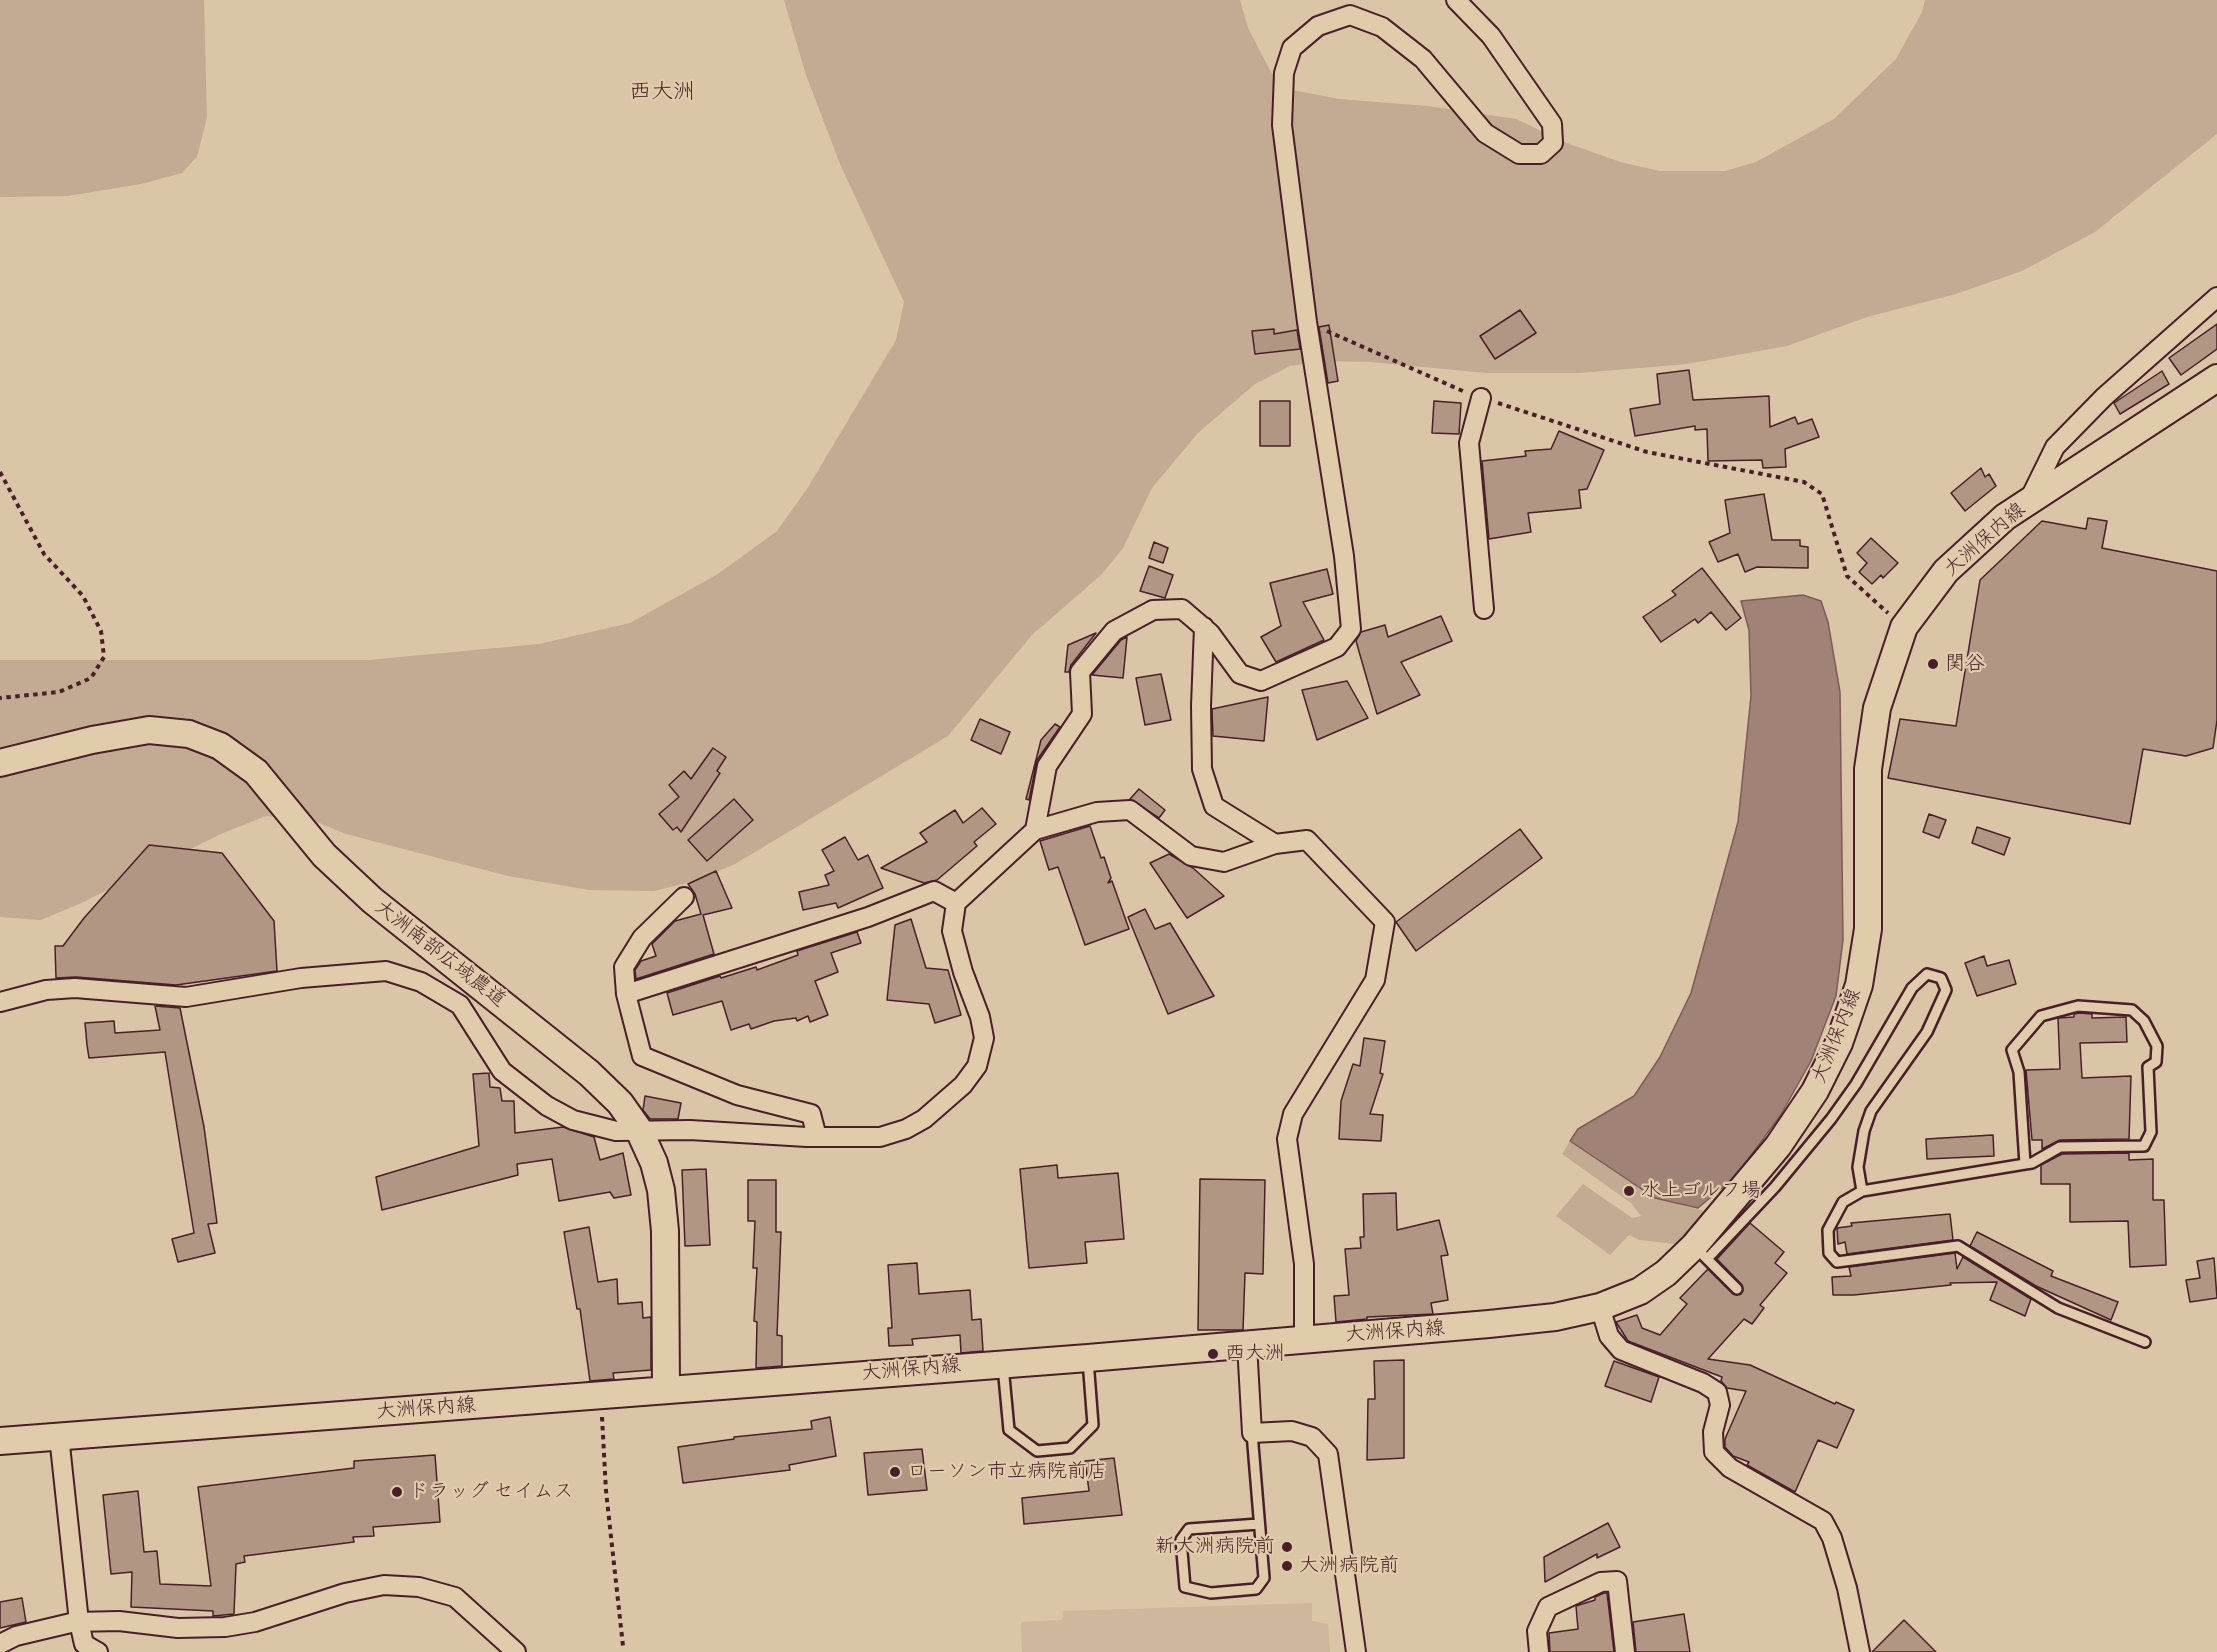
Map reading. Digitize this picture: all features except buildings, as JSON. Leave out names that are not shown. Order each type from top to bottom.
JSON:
[{"type":"main road","name":"大洲保内線","points":[[0,1441],[1088,1358],[1489,1324],[1555,1317],[1600,1307],[1640,1291],[1700,1252],[1778,1146],[1815,1091],[1839,1043],[1856,995],[1868,928],[1868,769],[1877,708],[1904,627],[1946,571],[2005,517],[2217,378]]},
{"type":"main road","name":"大洲南部広域農道","points":[[0,764],[92,740],[149,730],[189,734],[220,746],[256,772],[324,855],[372,900],[590,1073],[620,1103],[639,1130],[654,1163],[661,1190],[665,1231],[666,1389]]},
{"type":"street","points":[[1035,830],[1047,766],[1082,714],[1080,672],[1114,631],[1153,610],[1182,609],[1204,627],[1240,674],[1261,681],[1337,647],[1351,630],[1344,556],[1307,322],[1282,114],[1284,73],[1292,48],[1318,26],[1350,15],[1382,27],[1423,59],[1485,132],[1519,154],[1541,154],[1553,143],[1552,124],[1491,36],[1456,0]]},
{"type":"street","points":[[2028,503],[2055,447],[2104,397],[2217,297]]},
{"type":"street","points":[[1481,398],[1469,442],[1484,609]]},
{"type":"street","points":[[1204,627],[1202,769],[1214,806],[1275,843]]},
{"type":"street","points":[[0,1002],[46,990],[75,988],[186,997],[301,978],[386,971],[421,982],[460,1005],[502,1071],[547,1106],[573,1120],[616,1131],[690,1130],[817,1137],[880,1137],[906,1130],[924,1119],[963,1085],[977,1066],[984,1038],[980,1017],[952,931],[956,903],[1035,830],[1097,812],[1130,810],[1191,856],[1224,862],[1275,843],[1307,840],[1385,922],[1375,980],[1293,1114],[1287,1139],[1304,1264],[1304,1339]]},
{"type":"street","points":[[626,994],[868,917],[934,891],[956,903]]},
{"type":"street","points":[[684,897],[642,938],[624,967],[626,994],[642,1056],[737,1095],[812,1114],[817,1137]]},
{"type":"street","points":[[1600,1307],[1609,1336],[1621,1350],[1703,1383],[1717,1392],[1720,1405],[1713,1432],[1714,1452],[1730,1468],[1823,1521],[1832,1538],[1847,1588],[1860,1652]]},
{"type":"street","points":[[1247,1344],[1252,1433],[1292,1431],[1312,1437],[1328,1454],[1356,1652]]},
{"type":"street","points":[[59,1436],[79,1622],[84,1644],[98,1652]]},
{"type":"street","points":[[1539,1652],[1537,1631],[1548,1607],[1601,1582],[1617,1581],[1625,1652]]},
{"type":"street","points":[[0,1644],[16,1636],[79,1622],[119,1621],[178,1628],[225,1627],[255,1622],[345,1593],[384,1584],[418,1587],[455,1597],[516,1652]]},
{"type":"lane","points":[[1737,1289],[1700,1252],[1775,1187],[1831,1119],[1856,1084],[1912,988],[1927,974],[1941,978],[1946,990],[1927,1032],[1871,1111],[1864,1131],[1858,1167],[1862,1191]]},
{"type":"lane","points":[[2025,1164],[2019,1072],[2012,1050],[2041,1016],[2078,1006],[2132,1010],[2144,1022],[2157,1046],[2156,1062],[2148,1067],[2151,1132],[2144,1146],[2060,1147],[2025,1164],[1862,1191],[1843,1202],[1828,1230],[1829,1253],[1837,1262],[1958,1246],[2058,1308],[2145,1342]]},
{"type":"lane","points":[[1003,1363],[1009,1430],[1037,1450],[1070,1448],[1093,1425],[1088,1358]]},
{"type":"lane","points":[[1252,1433],[1259,1524],[1262,1532],[1264,1578],[1256,1589],[1211,1593],[1185,1587],[1181,1540],[1189,1529],[1259,1524]]},
{"type":"path","points":[[1307,322],[1481,398],[1647,452],[1804,482],[1821,494],[1847,576],[1904,627]]},
{"type":"path","points":[[0,472],[44,554],[83,596],[101,631],[104,657],[91,678],[59,692],[0,698]]},
{"type":"path","points":[[602,1396],[606,1491],[623,1646]]},
{"type":"shaded area","points":[[0,0],[204,0],[207,117],[197,157],[182,173],[141,184],[68,196],[0,197]]},
{"type":"shaded area","points":[[784,0],[1240,0],[1248,28],[1271,72],[1287,89],[1339,99],[1428,106],[1516,119],[1567,143],[1620,162],[1660,171],[1725,171],[1756,162],[1834,119],[1896,59],[1922,12],[1925,0],[2217,0],[2217,134],[2095,232],[2022,271],[1956,294],[1867,317],[1787,346],[1687,364],[1579,373],[1486,373],[1370,362],[1323,361],[1290,366],[1255,384],[1198,433],[1152,488],[1123,548],[1102,574],[1032,635],[948,736],[735,864],[695,881],[654,891],[589,890],[508,876],[346,834],[307,818],[266,816],[223,833],[79,904],[41,920],[0,917],[0,660],[368,660],[539,644],[630,623],[718,574],[777,531],[807,489],[896,340],[904,302],[840,164],[806,75]]},
{"type":"shaded area","points":[[1803,595],[1821,601],[1828,622],[1840,692],[1843,940],[1836,996],[1811,1061],[1780,1116],[1735,1177],[1698,1208],[1655,1198],[1570,1141],[1578,1129],[1634,1096],[1660,1057],[1691,993],[1738,822],[1751,696],[1749,630],[1741,601]]},
{"type":"shaded area","name":"水上ゴルフ場","points":[[1570,1141],[1655,1198],[1711,1213],[1685,1245],[1640,1240],[1629,1235],[1610,1255],[1556,1216],[1583,1184],[1632,1218],[1641,1216],[1631,1203],[1562,1154]]},
{"type":"shaded area","points":[[1312,1603],[1312,1621],[1328,1624],[1330,1652],[1022,1652],[1021,1622],[1062,1620],[1063,1611]]},
{"type":"place","name":"関谷","points":[[1933,664]]},
{"type":"place","name":"水上ゴルフ場","points":[[1629,1191]]},
{"type":"place","name":"西大洲","points":[[1213,1354]]},
{"type":"place","name":"ローソン市立病院前店","points":[[895,1472]]},
{"type":"place","name":"ドラッグ セイムス","points":[[397,1492]]},
{"type":"place","name":"新大洲病院前","points":[[1287,1547]]},
{"type":"place","name":"大洲病院前","points":[[1287,1566]]},
{"type":"district","name":"西大洲","points":[[662,92]]}]
